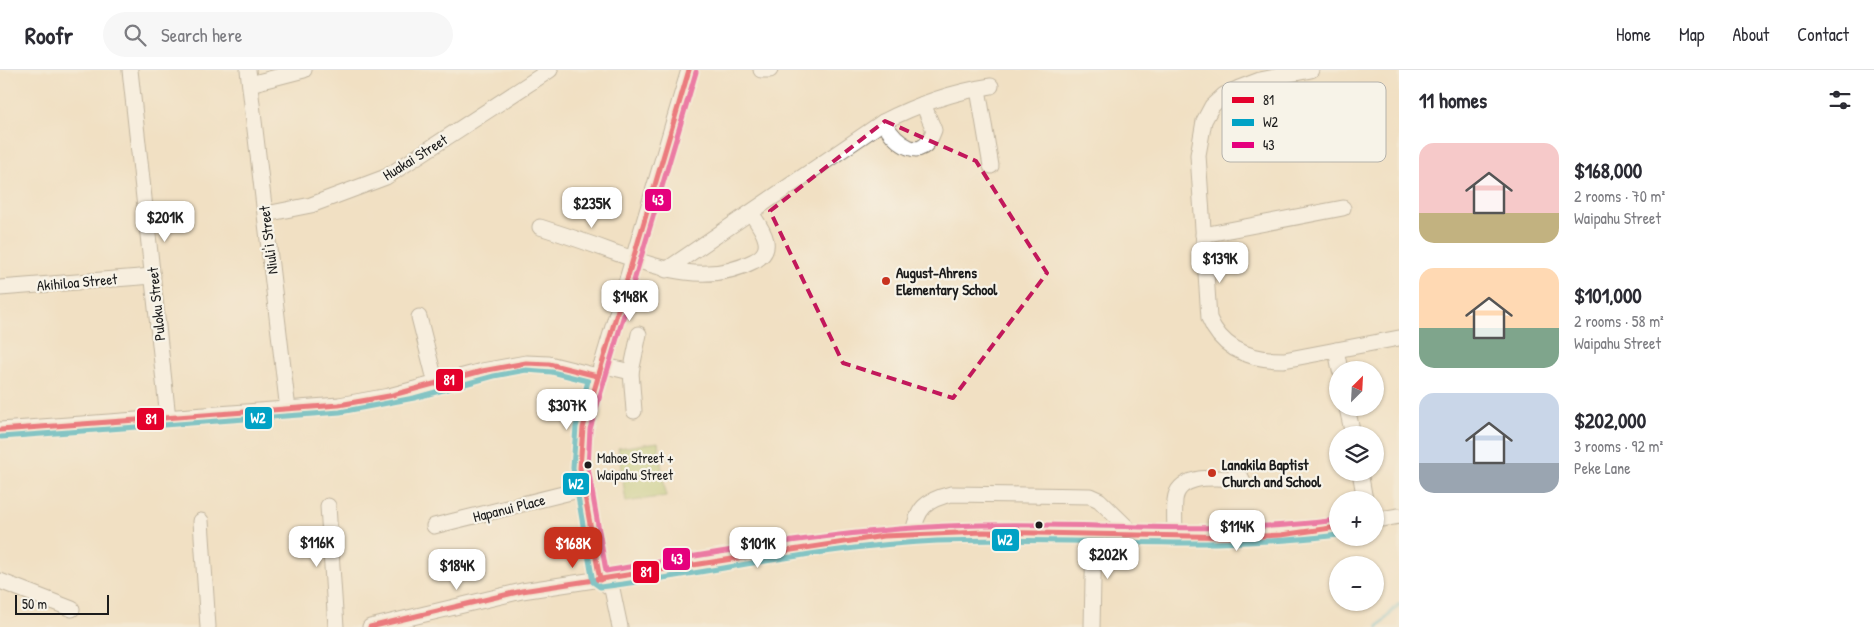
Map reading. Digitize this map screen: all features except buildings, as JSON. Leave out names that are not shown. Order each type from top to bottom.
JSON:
[{"type":"street","name":"Puloku Street","points":[[130,70],[168,418]]},
{"type":"street","points":[[249,77],[304,70]]},
{"type":"street","name":"Huakai Street","points":[[266,214],[311,205],[386,177],[550,70]]},
{"type":"street","points":[[620,627],[612,589],[600,580],[583,489],[580,446],[583,428],[599,371],[689,70]]},
{"type":"street","points":[[761,70],[770,70]]},
{"type":"street","points":[[1255,82],[1311,70]]},
{"type":"street","name":"Niuli'i Street","points":[[249,77],[288,410]]},
{"type":"street","points":[[666,270],[883,122],[944,96],[985,88],[990,166]]},
{"type":"street","points":[[1222,97],[1212,106],[1204,121],[1198,155],[1209,318],[1214,330],[1225,343],[1248,356],[1265,360],[1284,360],[1399,338]]},
{"type":"street","points":[[883,122],[893,137],[907,148],[925,145],[931,139],[934,130],[923,104]]},
{"type":"street","points":[[1203,234],[1343,208]]},
{"type":"street","points":[[540,227],[666,270],[689,274],[745,266],[759,258],[766,247],[767,238],[751,213]]},
{"type":"street","name":"Akihiloa Street","points":[[0,288],[153,276]]},
{"type":"street","points":[[419,317],[436,384]]},
{"type":"street","points":[[634,411],[631,372],[639,334]]},
{"type":"street","points":[[1336,350],[1338,361]]},
{"type":"street","points":[[0,430],[339,405],[381,398],[482,371],[526,363],[549,364],[599,371],[631,372]]},
{"type":"street","points":[[1175,536],[1175,500],[1181,487],[1194,479],[1242,478]]},
{"type":"street","name":"Hapanui Place","points":[[434,526],[583,489]]},
{"type":"street","points":[[913,534],[916,518],[923,507],[934,498],[961,494],[1090,496],[1099,500],[1134,534]]},
{"type":"street","points":[[328,506],[336,627]]},
{"type":"street","points":[[1384,518],[1399,516]]},
{"type":"street","points":[[201,521],[208,627]]},
{"type":"street","points":[[370,627],[503,595],[828,543],[913,534],[1094,532],[1175,536],[1280,535],[1329,528]]},
{"type":"street","points":[[1092,627],[1094,532]]},
{"type":"street","points":[[0,580],[72,609]]},
{"type":"highlighted area","points":[[885,121],[976,161],[1047,273],[953,398],[843,363],[770,211]]},
{"type":"green space","points":[[658,442],[666,496],[626,502],[618,448]]},
{"type":"waterway","points":[[1378,627],[1399,604]]},
{"type":"transit line","name":"81","points":[[600,580],[580,468],[583,428],[689,70]]},
{"type":"transit line","name":"43","points":[[696,72],[590,429],[588,468],[606,571],[793,541],[887,530],[982,525],[1203,528],[1292,525],[1329,521]]},
{"type":"transit line","name":"81","points":[[0,430],[339,405],[389,396],[482,371],[526,363],[549,364],[597,376]]},
{"type":"transit line","name":"W2","points":[[1,437],[340,412],[414,398],[494,376],[526,370],[552,372],[588,381],[576,427],[573,468],[593,582],[600,587],[810,554],[894,544],[987,540],[1188,543],[1288,540],[1329,536]]},
{"type":"transit line","name":"81","points":[[370,627],[522,591],[884,536],[983,532],[1241,537],[1281,535],[1329,528]]},
{"type":"place","name":"August-Ahrens Elementary School","points":[[886,281]]},
{"type":"place","name":"Mahoe Street + Waipahu Street","points":[[588,465]]},
{"type":"place","name":"Lanakila Baptist Church and School","points":[[1212,473]]}]
